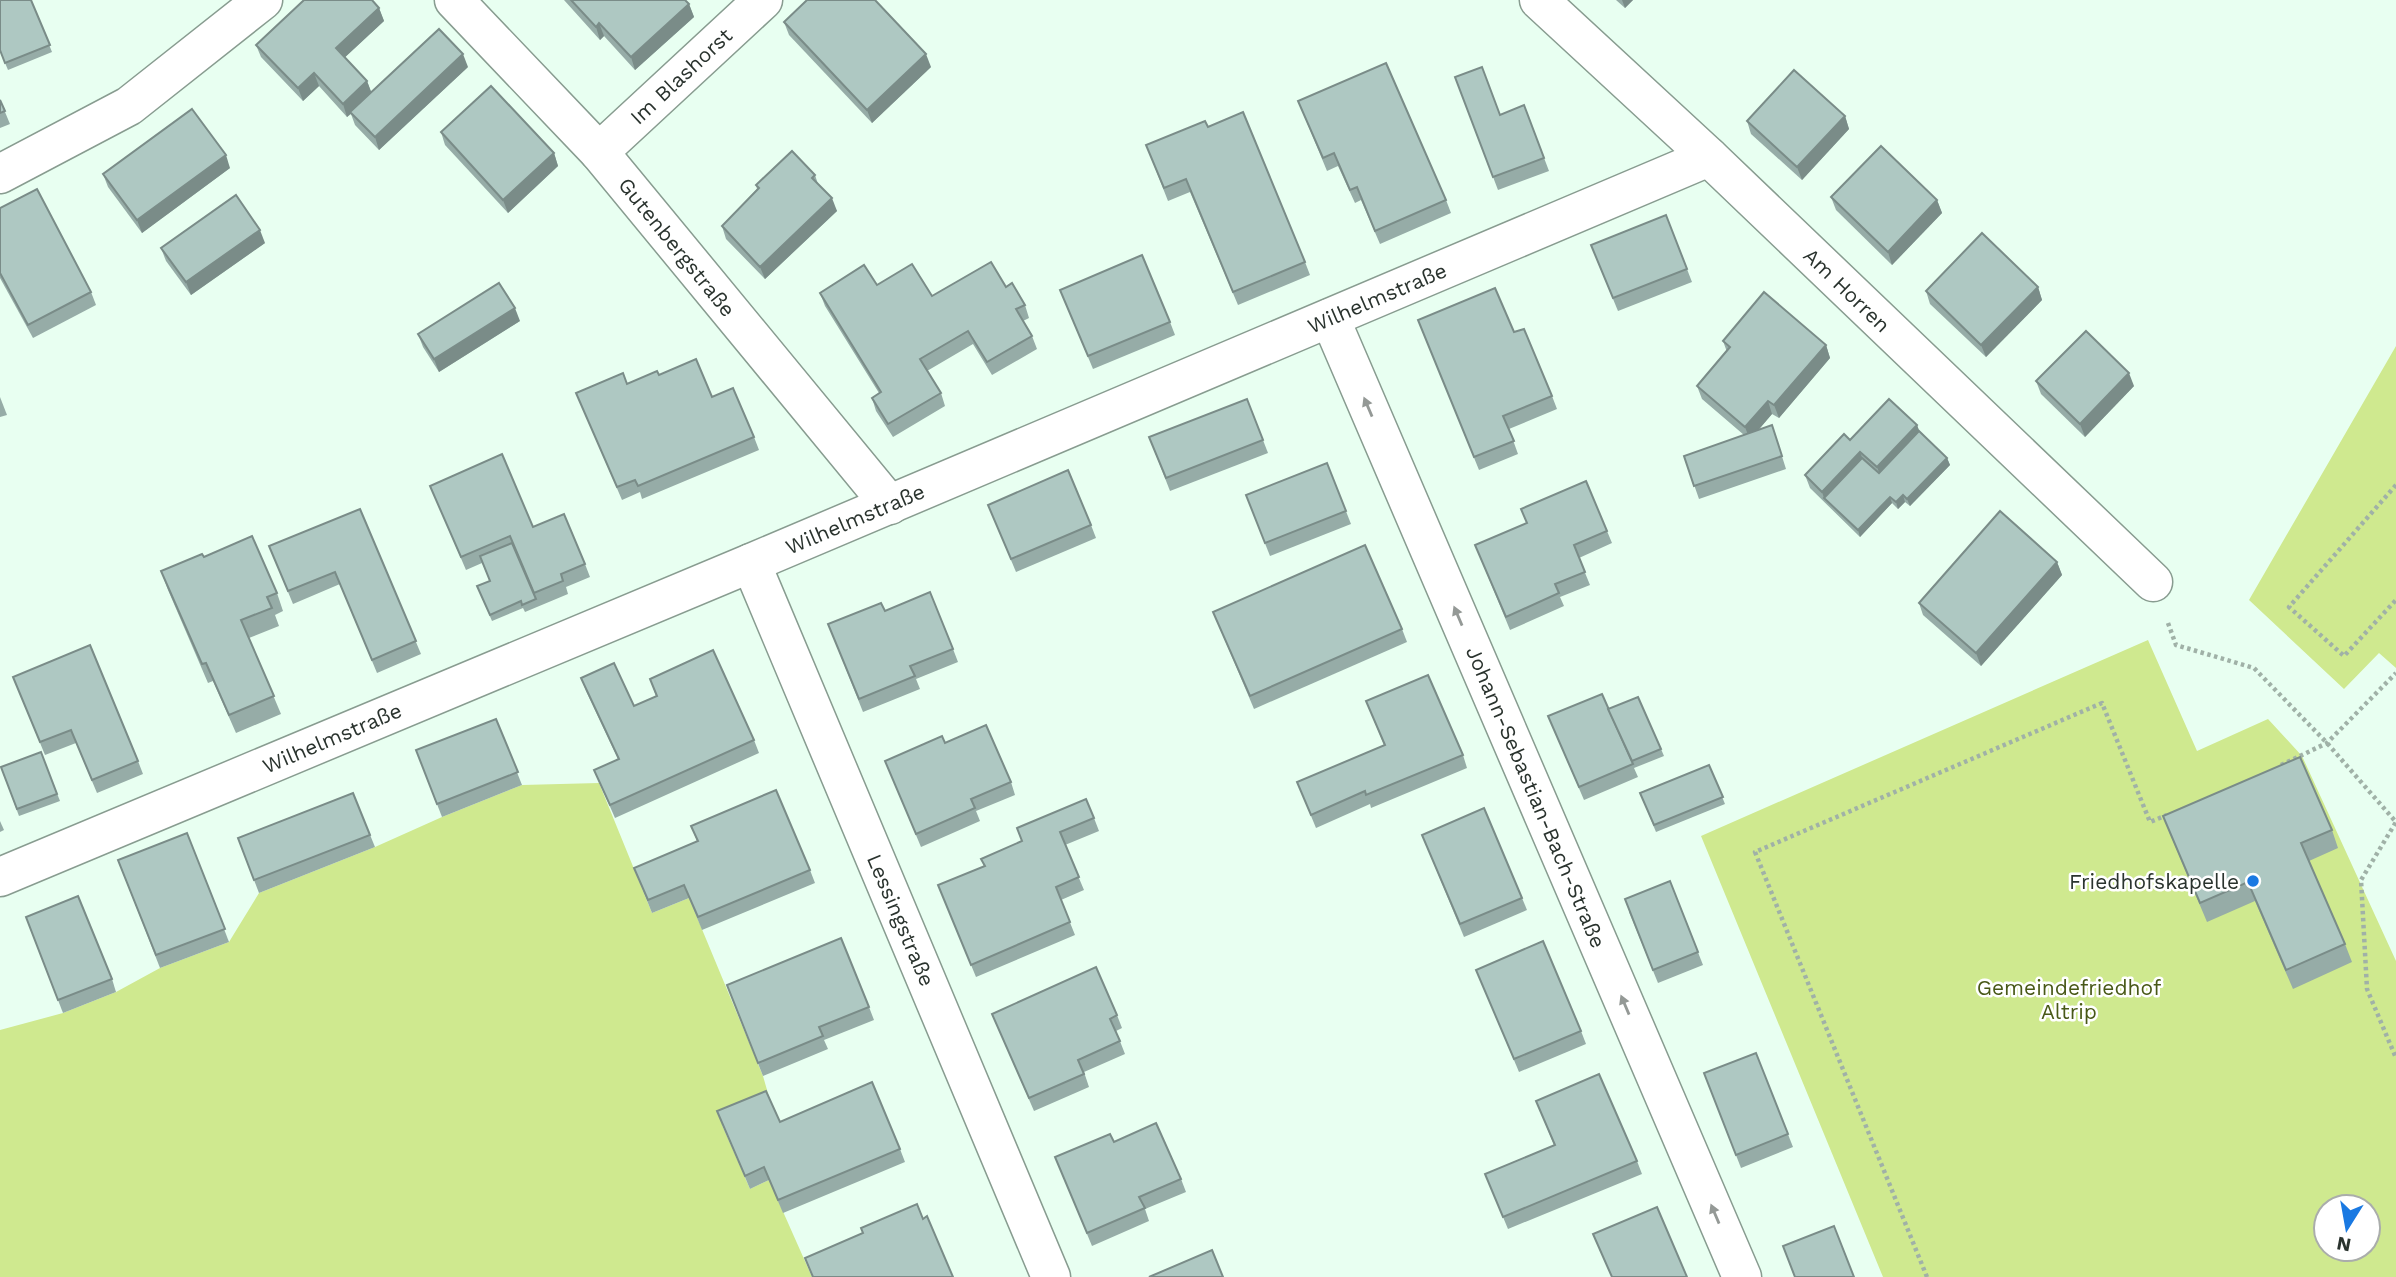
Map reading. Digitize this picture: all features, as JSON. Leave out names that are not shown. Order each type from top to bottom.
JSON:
[{"type":"street","points":[[0,174],[129,106],[263,0]]},
{"type":"street","name":"Gutenbergstraße","points":[[454,0],[599,152],[890,505]]},
{"type":"street","name":"Im Blashorst","points":[[599,152],[763,0]]},
{"type":"street","name":"Am Horren","points":[[1539,0],[1709,157],[2153,582]]},
{"type":"street","name":"Wilhelmstraße","points":[[0,877],[890,505],[1709,157]]},
{"type":"street","name":"Johann-Sebastian-Bach-Straße","points":[[1330,318],[1742,1277]]},
{"type":"street","name":"Lessingstraße","points":[[751,563],[1051,1277]]},
{"type":"path","points":[[2396,485],[2289,607],[2344,656],[2396,600]]},
{"type":"path","points":[[2153,582],[2176,645],[2254,668],[2327,743],[2396,822],[2361,880],[2367,989],[2396,1058]]},
{"type":"path","points":[[2277,767],[2327,743],[2396,673]]},
{"type":"path","points":[[1927,1277],[1755,852],[2102,703],[2151,822],[2176,811]]},
{"type":"green space","points":[[2396,346],[2396,668],[2379,653],[2344,689],[2249,600]]},
{"type":"green space","name":"Gemeindefriedhof Altrip","points":[[2148,640],[2197,751],[2268,719],[2302,756],[2396,961],[2396,1277],[1883,1277],[1701,836]]},
{"type":"green space","points":[[599,783],[652,913],[689,898],[763,1076],[771,1104],[722,1125],[750,1189],[769,1180],[812,1277],[0,1277],[0,1030],[63,1013],[116,992],[160,968],[229,942],[259,893],[442,817],[522,785]]},
{"type":"building","points":[[0,0],[31,0],[50,45],[5,63],[0,50]]},
{"type":"building","points":[[304,0],[372,0],[379,8],[336,48],[367,81],[343,104],[314,73],[298,88],[256,45]]},
{"type":"building","points":[[571,0],[685,0],[689,4],[631,57],[599,23],[596,27]]},
{"type":"building","points":[[807,0],[875,0],[926,54],[867,110],[784,22]]},
{"type":"building","points":[[439,29],[463,54],[375,137],[350,112]]},
{"type":"building","points":[[1386,63],[1446,200],[1375,231],[1357,187],[1350,190],[1334,153],[1323,158],[1298,101]]},
{"type":"building","points":[[1482,67],[1500,115],[1524,105],[1544,158],[1493,177],[1455,77]]},
{"type":"building","points":[[1794,70],[1845,116],[1797,167],[1747,121]]},
{"type":"building","points":[[491,86],[554,153],[503,200],[441,132]]},
{"type":"building","points":[[0,100],[5,111],[0,113]]},
{"type":"building","points":[[192,109],[226,155],[137,220],[103,174]]},
{"type":"building","points":[[1243,112],[1305,262],[1233,292],[1186,179],[1164,188],[1146,145],[1205,121],[1208,127]]},
{"type":"building","points":[[1881,146],[1937,200],[1888,252],[1831,197]]},
{"type":"building","points":[[792,151],[815,175],[812,178],[832,198],[760,267],[722,226],[759,188],[756,185]]},
{"type":"building","points":[[37,189],[91,292],[28,325],[0,273],[0,208]]},
{"type":"building","points":[[236,195],[260,230],[186,282],[161,248]]},
{"type":"building","points":[[1666,215],[1687,269],[1613,298],[1591,245]]},
{"type":"building","points":[[1982,233],[2038,287],[1981,345],[1926,291]]},
{"type":"building","points":[[1142,255],[1170,322],[1088,356],[1060,290]]},
{"type":"building","points":[[991,262],[1006,287],[1012,283],[1025,305],[1016,309],[1032,336],[987,362],[968,331],[920,359],[941,393],[888,424],[872,398],[881,392],[820,293],[864,265],[877,285],[912,264],[932,296]]},
{"type":"building","points":[[499,283],[515,308],[434,359],[418,334]]},
{"type":"building","points":[[1495,288],[1514,332],[1524,329],[1552,396],[1503,416],[1514,441],[1474,457],[1418,320]]},
{"type":"building","points":[[1764,292],[1826,345],[1774,405],[1768,401],[1745,427],[1697,386],[1730,347],[1723,341]]},
{"type":"building","points":[[2086,331],[2129,373],[2080,424],[2036,381]]},
{"type":"building","points":[[696,359],[712,397],[733,388],[754,437],[638,486],[635,480],[617,487],[576,393],[623,373],[627,384],[657,371],[659,375]]},
{"type":"building","points":[[1247,399],[1263,440],[1166,478],[1149,437]]},
{"type":"building","points":[[1889,399],[1917,425],[1877,467],[1860,452],[1822,492],[1805,475],[1844,434],[1850,440]]},
{"type":"building","points":[[1772,425],[1782,456],[1694,486],[1684,456]]},
{"type":"building","points":[[1919,431],[1947,458],[1907,499],[1903,495],[1896,502],[1890,497],[1858,530],[1824,498],[1862,458],[1879,473]]},
{"type":"building","points":[[502,454],[533,527],[564,514],[585,564],[561,574],[563,581],[534,593],[510,536],[461,557],[430,486]]},
{"type":"building","points":[[1327,463],[1346,511],[1265,543],[1246,495]]},
{"type":"building","points":[[1068,470],[1091,525],[1011,559],[988,505]]},
{"type":"building","points":[[1586,481],[1607,531],[1574,545],[1585,572],[1555,584],[1559,593],[1506,617],[1475,545],[1527,523],[1521,509]]},
{"type":"building","points":[[360,509],[416,641],[372,660],[335,572],[288,591],[269,546]]},
{"type":"building","points":[[2000,511],[2057,562],[1976,653],[1919,603]]},
{"type":"building","points":[[252,536],[277,593],[267,597],[272,608],[241,620],[274,696],[229,715],[206,663],[202,664],[161,571],[202,554],[204,557]]},
{"type":"building","points":[[512,543],[536,599],[522,605],[521,601],[490,615],[477,586],[490,581],[480,556]]},
{"type":"building","points":[[1365,545],[1402,629],[1250,696],[1213,612]]},
{"type":"building","points":[[930,592],[953,649],[910,666],[915,676],[859,699],[828,624],[881,603],[885,611]]},
{"type":"building","points":[[90,645],[138,761],[92,780],[71,730],[40,742],[13,677]]},
{"type":"building","points":[[713,650],[754,740],[610,805],[594,770],[619,759],[581,678],[614,663],[634,706],[657,696],[650,679]]},
{"type":"building","points":[[1428,675],[1463,755],[1366,795],[1365,791],[1311,815],[1297,782],[1385,745],[1366,701]]},
{"type":"building","points":[[1602,694],[1633,764],[1579,787],[1548,716]]},
{"type":"building","points":[[1638,697],[1661,749],[1632,761],[1608,709]]},
{"type":"building","points":[[496,719],[518,772],[437,804],[416,750]]},
{"type":"building","points":[[986,725],[1011,782],[971,799],[975,808],[916,834],[885,761],[942,736],[945,743]]},
{"type":"building","points":[[41,752],[57,794],[17,809],[1,767]]},
{"type":"building","name":"Friedhofskapelle","points":[[2300,757],[2332,830],[2301,843],[2345,944],[2286,970],[2248,882],[2200,903],[2163,816]]},
{"type":"building","points":[[1709,765],[1723,797],[1654,825],[1640,793]]},
{"type":"building","points":[[776,790],[810,870],[698,917],[684,885],[648,900],[634,868],[698,841],[691,826]]},
{"type":"building","points":[[353,793],[370,835],[254,880],[238,838]]},
{"type":"building","points":[[1086,799],[1094,818],[1060,832],[1079,877],[1056,887],[1070,922],[971,965],[938,885],[985,866],[981,859],[1022,841],[1017,828]]},
{"type":"building","points":[[1484,808],[1522,898],[1460,924],[1422,835]]},
{"type":"building","points":[[187,833],[225,929],[156,955],[118,860]]},
{"type":"building","points":[[1670,881],[1698,952],[1653,970],[1625,899]]},
{"type":"building","points":[[78,896],[112,979],[58,1000],[26,917]]},
{"type":"building","points":[[841,938],[869,1007],[819,1027],[823,1036],[758,1063],[727,985]]},
{"type":"building","points":[[1543,941],[1581,1031],[1514,1059],[1476,970]]},
{"type":"building","points":[[1096,967],[1117,1015],[1110,1019],[1120,1041],[1078,1060],[1084,1074],[1029,1098],[992,1014]]},
{"type":"building","points":[[1756,1053],[1788,1134],[1736,1155],[1704,1073]]},
{"type":"building","points":[[1599,1074],[1637,1161],[1503,1217],[1485,1174],[1555,1145],[1536,1101]]},
{"type":"building","points":[[872,1082],[900,1149],[778,1200],[764,1167],[745,1176],[717,1111],[766,1091],[780,1122]]},
{"type":"building","points":[[1156,1123],[1181,1179],[1139,1197],[1145,1208],[1087,1233],[1055,1157],[1110,1134],[1114,1142]]},
{"type":"building","points":[[917,1204],[923,1219],[927,1216],[953,1277],[813,1277],[805,1258],[863,1233],[861,1228]]},
{"type":"building","points":[[1657,1207],[1687,1277],[1612,1277],[1593,1234]]},
{"type":"building","points":[[1834,1226],[1854,1277],[1795,1277],[1783,1246]]},
{"type":"building","points":[[1212,1250],[1223,1277],[1149,1277]]},
{"type":"place","name":"Friedhofskapelle","points":[[2253,881]]}]
